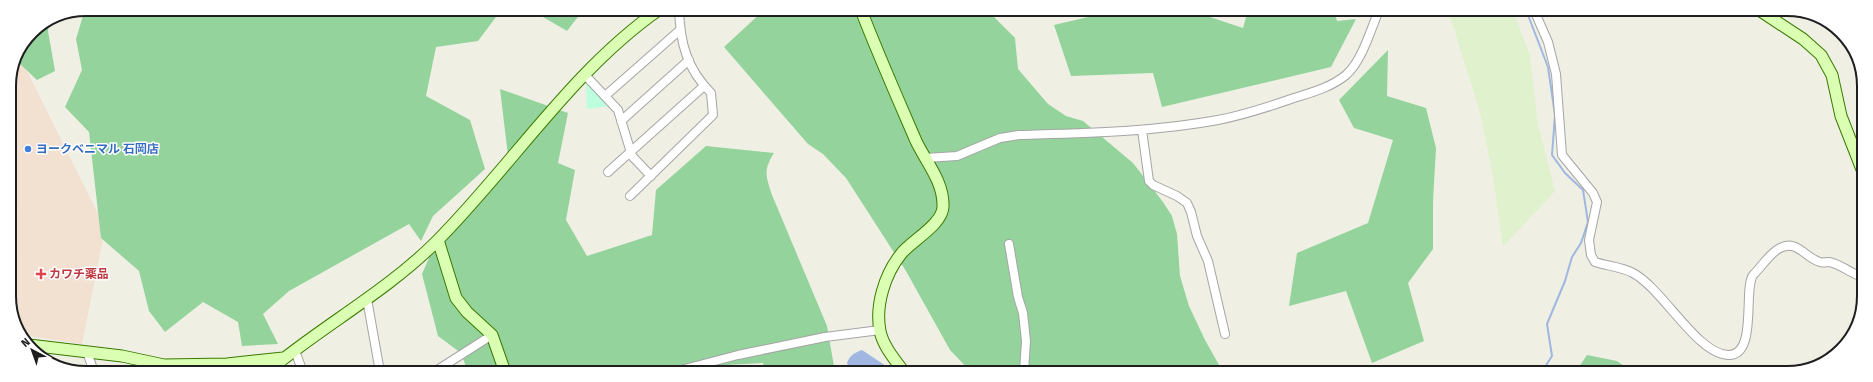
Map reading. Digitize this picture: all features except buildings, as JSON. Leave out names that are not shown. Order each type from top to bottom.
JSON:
[{"type":"street","points":[[274,366],[412,265],[438,240],[585,75],[639,24],[651,16]]},
{"type":"street","points":[[630,196],[713,115],[711,93],[700,83],[689,60],[680,30],[679,16]]},
{"type":"street","points":[[863,16],[884,68],[925,158],[939,182],[943,208],[938,219],[901,253],[884,284],[879,306],[880,330],[892,356],[900,366]]},
{"type":"street","points":[[925,158],[956,156],[1000,138],[1018,135],[1142,130],[1219,120],[1278,104],[1327,87],[1347,74],[1356,62],[1376,16]]},
{"type":"street","points":[[1537,16],[1548,42],[1556,74],[1562,155],[1593,193],[1597,202],[1589,240],[1591,255],[1595,262],[1632,272],[1666,301],[1695,336],[1710,348],[1728,355],[1734,354],[1740,349],[1746,335],[1751,276],[1778,249],[1788,245],[1795,247],[1820,262],[1830,262],[1857,275]]},
{"type":"street","points":[[1768,16],[1803,40],[1821,55],[1832,75],[1841,116],[1857,159]]},
{"type":"street","points":[[605,96],[680,30]]},
{"type":"street","points":[[621,121],[689,60]]},
{"type":"street","points":[[585,75],[618,110],[632,156],[651,176]]},
{"type":"street","points":[[608,172],[704,86]]},
{"type":"street","points":[[1142,130],[1150,181],[1153,185],[1177,196],[1187,204],[1191,212],[1197,236],[1208,261],[1226,334]]},
{"type":"street","points":[[438,240],[456,298],[467,312],[492,335],[503,366]]},
{"type":"street","points":[[1009,244],[1018,297],[1023,313],[1026,340],[1024,366]]},
{"type":"street","points":[[367,299],[379,366]]},
{"type":"street","points":[[696,366],[738,355],[825,337],[880,330]]},
{"type":"street","points":[[443,366],[492,335]]},
{"type":"street","points":[[37,346],[122,356],[164,365],[227,364],[283,358]]},
{"type":"street","points":[[295,351],[301,366]]},
{"type":"street","points":[[86,352],[92,366]]},
{"type":"shaded area","points":[[21,59],[105,228],[82,344],[28,335],[25,331],[17,310],[16,296],[16,86],[17,72]]},
{"type":"green space","points":[[83,16],[86,16],[497,16],[478,41],[436,47],[426,96],[470,120],[485,169],[433,216],[421,241],[409,224],[289,291],[263,314],[278,344],[242,346],[238,322],[203,302],[165,332],[149,311],[139,271],[101,238],[89,132],[65,107],[82,70],[76,39]]},
{"type":"green space","points":[[543,16],[579,16],[567,31]]},
{"type":"green space","points":[[758,16],[994,17],[1015,38],[1018,69],[1048,104],[1066,116],[1083,121],[1133,163],[1163,202],[1172,216],[1177,234],[1180,276],[1189,306],[1205,340],[1220,366],[965,366],[950,350],[906,271],[846,178],[823,154],[808,144],[724,47]]},
{"type":"green space","points":[[1092,16],[1207,16],[1243,28],[1246,16],[1336,16],[1337,21],[1356,19],[1331,67],[1162,107],[1153,73],[1071,76],[1054,25]]},
{"type":"green space","points":[[1450,16],[1515,16],[1530,56],[1538,125],[1555,191],[1503,247],[1493,177],[1480,112]]},
{"type":"green space","points":[[49,27],[48,31],[55,71],[37,80],[20,64],[28,47]]},
{"type":"green space","points":[[1388,50],[1387,96],[1426,108],[1436,148],[1433,201],[1433,249],[1408,283],[1424,341],[1372,363],[1346,291],[1289,306],[1297,253],[1368,223],[1393,140],[1354,128],[1339,100]]},
{"type":"green space","points":[[586,81],[609,106],[587,109]]},
{"type":"green space","points":[[500,89],[568,113],[558,163],[575,170],[566,220],[587,256],[652,235],[656,190],[706,146],[774,153],[767,169],[768,183],[827,326],[834,366],[764,366],[763,363],[707,366],[466,366],[461,353],[438,336],[422,274],[442,228],[509,164]]},
{"type":"green space","points":[[1587,355],[1617,361],[1624,366],[1580,366]]},
{"type":"water","points":[[862,350],[886,366],[848,366],[847,363],[849,358]]},
{"type":"waterway","points":[[1528,16],[1548,67],[1555,115],[1552,155],[1565,173],[1583,190],[1588,222],[1581,243],[1572,257],[1565,281],[1547,324],[1552,356],[1546,366]]},
{"type":"place","name":"ヨークベニマル 石岡店","points":[[28,149]]},
{"type":"place","name":"カワチ薬品","points":[[41,274]]}]
